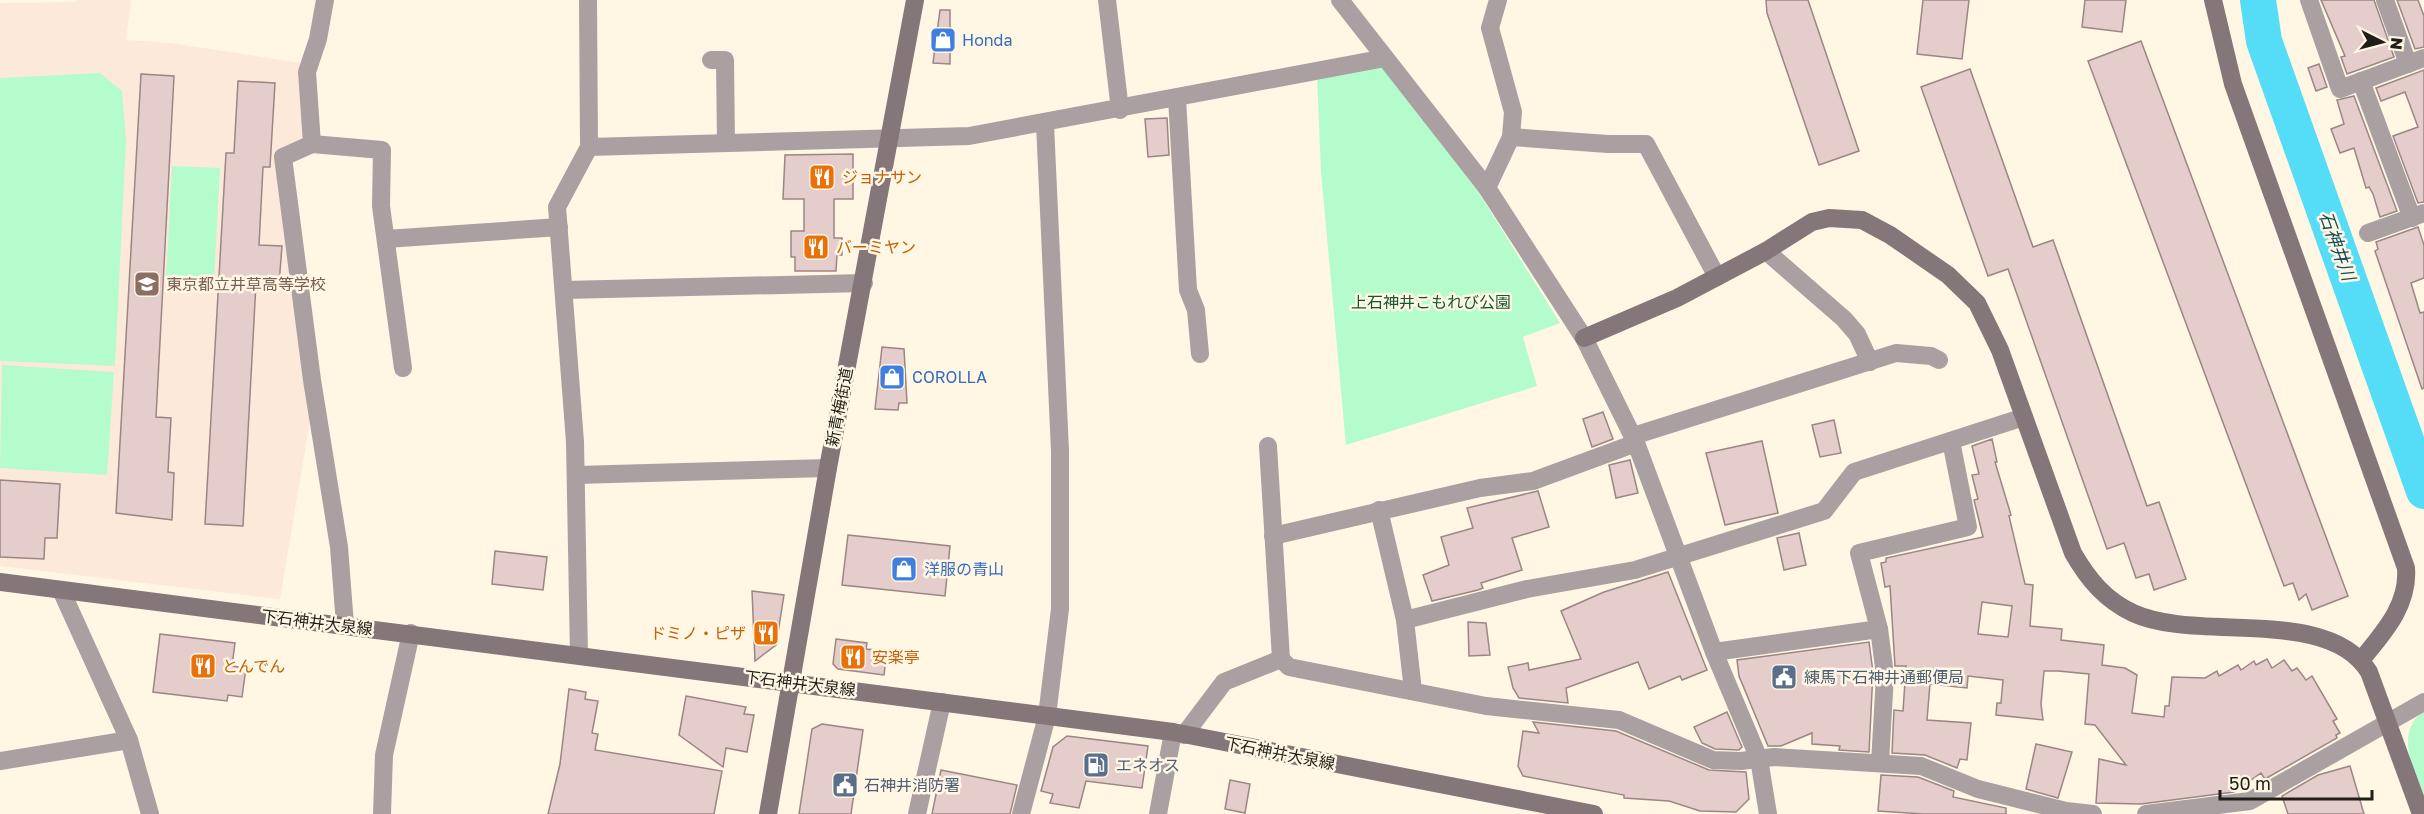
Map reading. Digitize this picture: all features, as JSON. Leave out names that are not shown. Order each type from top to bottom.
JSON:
[{"type":"main road","name":"新青梅街道","points":[[768,814],[828,468],[915,0]]},
{"type":"main road","points":[[2213,0],[2233,84],[2406,568],[2405,594],[2399,607],[2387,628],[2362,659]]},
{"type":"main road","points":[[1584,338],[1677,298],[1766,251],[1812,222],[1829,218],[1862,220],[1890,235],[1948,274],[1977,303],[2000,350],[2073,553],[2089,580],[2110,599],[2133,613],[2158,622],[2295,633],[2346,648],[2362,659],[2372,679],[2421,814]]},
{"type":"main road","name":"下石神井大泉線","points":[[0,582],[792,682],[1179,734],[1594,814]]},
{"type":"street","points":[[312,144],[307,72],[318,39],[325,0]]},
{"type":"street","points":[[579,656],[576,475],[557,207],[589,147],[588,0]]},
{"type":"street","points":[[1107,0],[1120,110]]},
{"type":"street","points":[[1340,0],[1487,188],[1584,338],[1634,439],[1714,651],[1759,759],[1768,814]]},
{"type":"street","points":[[1487,188],[1511,136],[1513,112],[1490,28],[1498,0]]},
{"type":"street","points":[[2309,0],[2340,89],[2416,61],[2385,0]]},
{"type":"street","points":[[589,147],[969,136],[1120,110],[1385,58]]},
{"type":"street","points":[[711,60],[725,60],[726,142]]},
{"type":"street","points":[[2361,81],[2420,217],[2368,233]]},
{"type":"street","points":[[1177,98],[1188,290],[1196,310],[1200,354]]},
{"type":"street","points":[[1021,814],[1047,716],[1060,609],[1062,531],[1045,124]]},
{"type":"street","points":[[1511,136],[1608,144],[1646,144],[1717,277]]},
{"type":"street","points":[[345,625],[339,547],[312,380],[283,158],[312,144],[382,150],[381,206],[403,368]]},
{"type":"street","points":[[386,239],[559,226]]},
{"type":"street","points":[[1766,251],[1844,319],[1857,334],[1870,362]]},
{"type":"street","points":[[564,290],[864,283]]},
{"type":"street","points":[[1273,536],[1480,488],[1533,481],[1634,439],[1896,353],[1931,356],[1939,360]]},
{"type":"street","points":[[1405,620],[1527,589],[1635,570],[1824,511],[1854,472],[2024,417]]},
{"type":"street","points":[[1880,763],[1885,675],[1879,629],[1859,553],[1968,527],[1951,441]]},
{"type":"street","points":[[1268,446],[1281,659],[1289,667],[1486,706],[1619,720],[1713,760],[1759,759],[1774,756],[1922,766],[1978,789],[2066,811],[2093,814]]},
{"type":"street","points":[[576,475],[828,468]]},
{"type":"street","points":[[1379,510],[1405,620],[1413,691]]},
{"type":"street","points":[[61,590],[129,740],[150,814]]},
{"type":"street","points":[[1714,651],[1879,629]]},
{"type":"street","points":[[382,814],[384,755],[411,633]]},
{"type":"street","points":[[1158,814],[1179,734],[1224,682],[1281,659]]},
{"type":"street","points":[[917,814],[942,702]]},
{"type":"street","points":[[2146,814],[2250,801],[2424,702]]},
{"type":"street","points":[[0,761],[129,740]]},
{"type":"shaded area","name":"東京都立井草高等学校","points":[[76,0],[131,0],[126,40],[171,43],[301,63],[305,142],[279,153],[311,415],[280,599],[0,566],[0,3],[75,2]]},
{"type":"green space","name":"上石神井こもれび公園","points":[[1383,67],[1477,190],[1560,323],[1523,337],[1537,386],[1346,445],[1321,172],[1317,76]]},
{"type":"green space","points":[[100,73],[122,91],[126,140],[115,366],[0,361],[0,78]]},
{"type":"green space","points":[[172,166],[220,168],[214,281],[166,279]]},
{"type":"green space","points":[[2,365],[114,372],[107,475],[0,468]]},
{"type":"green space","points":[[2424,712],[2424,798],[2412,765],[2408,741],[2415,720]]},
{"type":"building","points":[[1766,0],[1808,0],[1859,151],[1819,165],[1767,13]]},
{"type":"building","points":[[1923,0],[1969,0],[1962,59],[1917,54]]},
{"type":"building","points":[[2085,0],[2126,0],[2122,32],[2082,27]]},
{"type":"building","points":[[2321,0],[2374,0],[2394,57],[2347,74],[2341,57],[2345,56]]},
{"type":"building","points":[[2397,0],[2418,0],[2424,16],[2424,47],[2415,49]]},
{"type":"building","points":[[940,10],[950,10],[950,64],[933,63]]},
{"type":"building","points":[[2141,41],[2348,596],[2312,610],[2306,594],[2299,600],[2293,583],[2284,586],[2088,61]]},
{"type":"building","points":[[2319,64],[2327,87],[2316,91],[2308,68]]},
{"type":"building","points":[[1970,69],[2033,247],[2053,240],[2147,506],[2159,502],[2186,579],[2154,590],[2149,574],[2136,578],[2124,543],[2107,549],[2008,269],[1988,276],[1921,87]]},
{"type":"building","points":[[2424,70],[2424,202],[2418,203],[2393,136],[2418,127],[2405,92],[2381,101],[2376,88]]},
{"type":"building","points":[[141,74],[174,76],[156,417],[171,418],[168,472],[174,473],[172,520],[116,513]]},
{"type":"building","points":[[238,81],[275,83],[270,167],[263,167],[259,245],[282,246],[279,284],[256,283],[243,526],[205,524],[226,153],[234,153]]},
{"type":"building","points":[[2354,96],[2397,211],[2380,217],[2373,194],[2369,187],[2366,188],[2354,148],[2340,153],[2331,129],[2344,124],[2337,100]]},
{"type":"building","points":[[1167,118],[1169,155],[1148,157],[1145,119]]},
{"type":"building","points":[[853,154],[853,199],[834,199],[834,238],[842,238],[842,255],[837,255],[836,271],[795,271],[795,257],[791,257],[791,231],[804,231],[804,199],[783,199],[785,155]]},
{"type":"building","points":[[2418,227],[2424,245],[2424,278],[2411,283],[2420,313],[2424,312],[2424,388],[2422,389],[2375,251],[2378,249],[2376,242]]},
{"type":"building","points":[[882,347],[904,349],[907,403],[899,403],[898,410],[875,409]]},
{"type":"building","points":[[1603,412],[1613,439],[1592,447],[1583,419]]},
{"type":"building","points":[[1834,420],[1841,453],[1820,457],[1812,425]]},
{"type":"building","points":[[1992,439],[1997,462],[1995,462],[2011,515],[2009,516],[2025,584],[2033,585],[2030,626],[2062,629],[2061,640],[2104,645],[2102,665],[2125,668],[2137,675],[2132,713],[2164,717],[2165,706],[2169,706],[2172,677],[2205,678],[2217,671],[2219,676],[2238,665],[2241,670],[2254,661],[2256,665],[2267,659],[2272,668],[2284,660],[2292,671],[2297,668],[2306,680],[2312,676],[2337,719],[2333,721],[2340,733],[2336,735],[2337,738],[2265,779],[2261,773],[2234,792],[2141,804],[2096,803],[2099,759],[2126,765],[2095,725],[2085,724],[2089,674],[2044,671],[2041,704],[2043,720],[1996,715],[1997,703],[2001,703],[2003,680],[1968,676],[1967,688],[1930,684],[1927,720],[1971,723],[1967,760],[1960,759],[1957,768],[1925,755],[1892,753],[1894,710],[1903,711],[1906,666],[1895,666],[1890,586],[1885,587],[1881,563],[1886,562],[1886,558],[1983,537],[1974,500],[1978,499],[1972,475],[1979,474],[1972,446]],"holes":[[[1982,602],[2012,606],[2008,637],[1978,634]]]},
{"type":"building","points":[[1762,441],[1778,513],[1725,525],[1706,453]]},
{"type":"building","points":[[1630,460],[1638,493],[1616,498],[1609,465]]},
{"type":"building","points":[[0,480],[60,484],[57,538],[45,538],[44,559],[0,557]]},
{"type":"building","points":[[1538,491],[1549,527],[1512,538],[1522,570],[1481,583],[1483,588],[1478,590],[1432,601],[1423,575],[1449,565],[1441,537],[1473,528],[1467,508]]},
{"type":"building","points":[[1799,533],[1806,565],[1784,570],[1777,538]]},
{"type":"building","points":[[848,535],[950,546],[945,596],[842,585]]},
{"type":"building","points":[[495,551],[547,557],[543,590],[492,584]]},
{"type":"building","points":[[1668,572],[1707,670],[1682,680],[1680,676],[1649,689],[1638,662],[1566,688],[1568,703],[1519,698],[1513,688],[1508,667],[1528,663],[1529,670],[1581,659],[1561,611],[1604,592]]},
{"type":"building","points":[[752,591],[784,595],[776,645],[755,661]]},
{"type":"building","points":[[1468,622],[1486,623],[1490,655],[1469,656]]},
{"type":"building","points":[[160,634],[235,643],[232,666],[246,668],[242,697],[228,695],[227,701],[153,692]]},
{"type":"building","points":[[836,639],[867,643],[866,649],[887,651],[884,675],[838,669],[833,664]]},
{"type":"building","points":[[1869,642],[1873,672],[1869,752],[1839,750],[1840,746],[1812,744],[1812,733],[1781,746],[1768,746],[1739,676],[1737,660]]},
{"type":"building","points":[[569,689],[586,692],[585,699],[598,701],[592,733],[598,734],[595,750],[722,771],[714,814],[548,814],[560,764]]},
{"type":"building","points":[[686,696],[746,707],[744,714],[754,715],[747,752],[726,748],[723,767],[679,735]]},
{"type":"building","points":[[1727,712],[1742,747],[1739,750],[1715,749],[1702,743],[1694,727]]},
{"type":"building","points":[[1533,722],[1616,731],[1709,770],[1746,772],[1749,799],[1736,812],[1700,811],[1669,801],[1624,798],[1624,795],[1523,776],[1518,766],[1523,731],[1539,733]]},
{"type":"building","points":[[822,724],[863,730],[851,814],[799,814],[812,729]]},
{"type":"building","points":[[1067,736],[1148,746],[1142,788],[1086,781],[1079,808],[1050,803],[1053,794],[1041,791],[1053,747]]},
{"type":"building","points":[[2036,744],[2072,752],[2058,798],[2026,789]]},
{"type":"building","points":[[2350,766],[2364,814],[2288,814],[2282,796],[2318,775]]},
{"type":"building","points":[[941,770],[1017,785],[1010,814],[932,814]]},
{"type":"building","points":[[1881,775],[1918,777],[1954,791],[1953,797],[2006,808],[2006,814],[1923,814],[1878,811]]},
{"type":"building","points":[[1230,780],[1250,784],[1245,813],[1225,809]]},
{"type":"waterway","name":"石神井川","points":[[2258,0],[2264,41],[2424,491]]},
{"type":"place","name":"Honda","points":[[943,40]]},
{"type":"place","name":"ジョナサン","points":[[822,177]]},
{"type":"place","name":"バーミヤン","points":[[816,247]]},
{"type":"place","name":"東京都立井草高等学校","points":[[147,284]]},
{"type":"place","name":"COROLLA","points":[[892,377]]},
{"type":"place","name":"洋服の青山","points":[[904,569]]},
{"type":"place","name":"ドミノ・ピザ","points":[[766,633]]},
{"type":"place","name":"安楽亭","points":[[853,657]]},
{"type":"place","name":"とんでん","points":[[203,666]]},
{"type":"place","name":"練馬下石神井通郵便局","points":[[1784,677]]},
{"type":"place","name":"エネオス","points":[[1096,765]]},
{"type":"place","name":"石神井消防署","points":[[845,785]]}]
